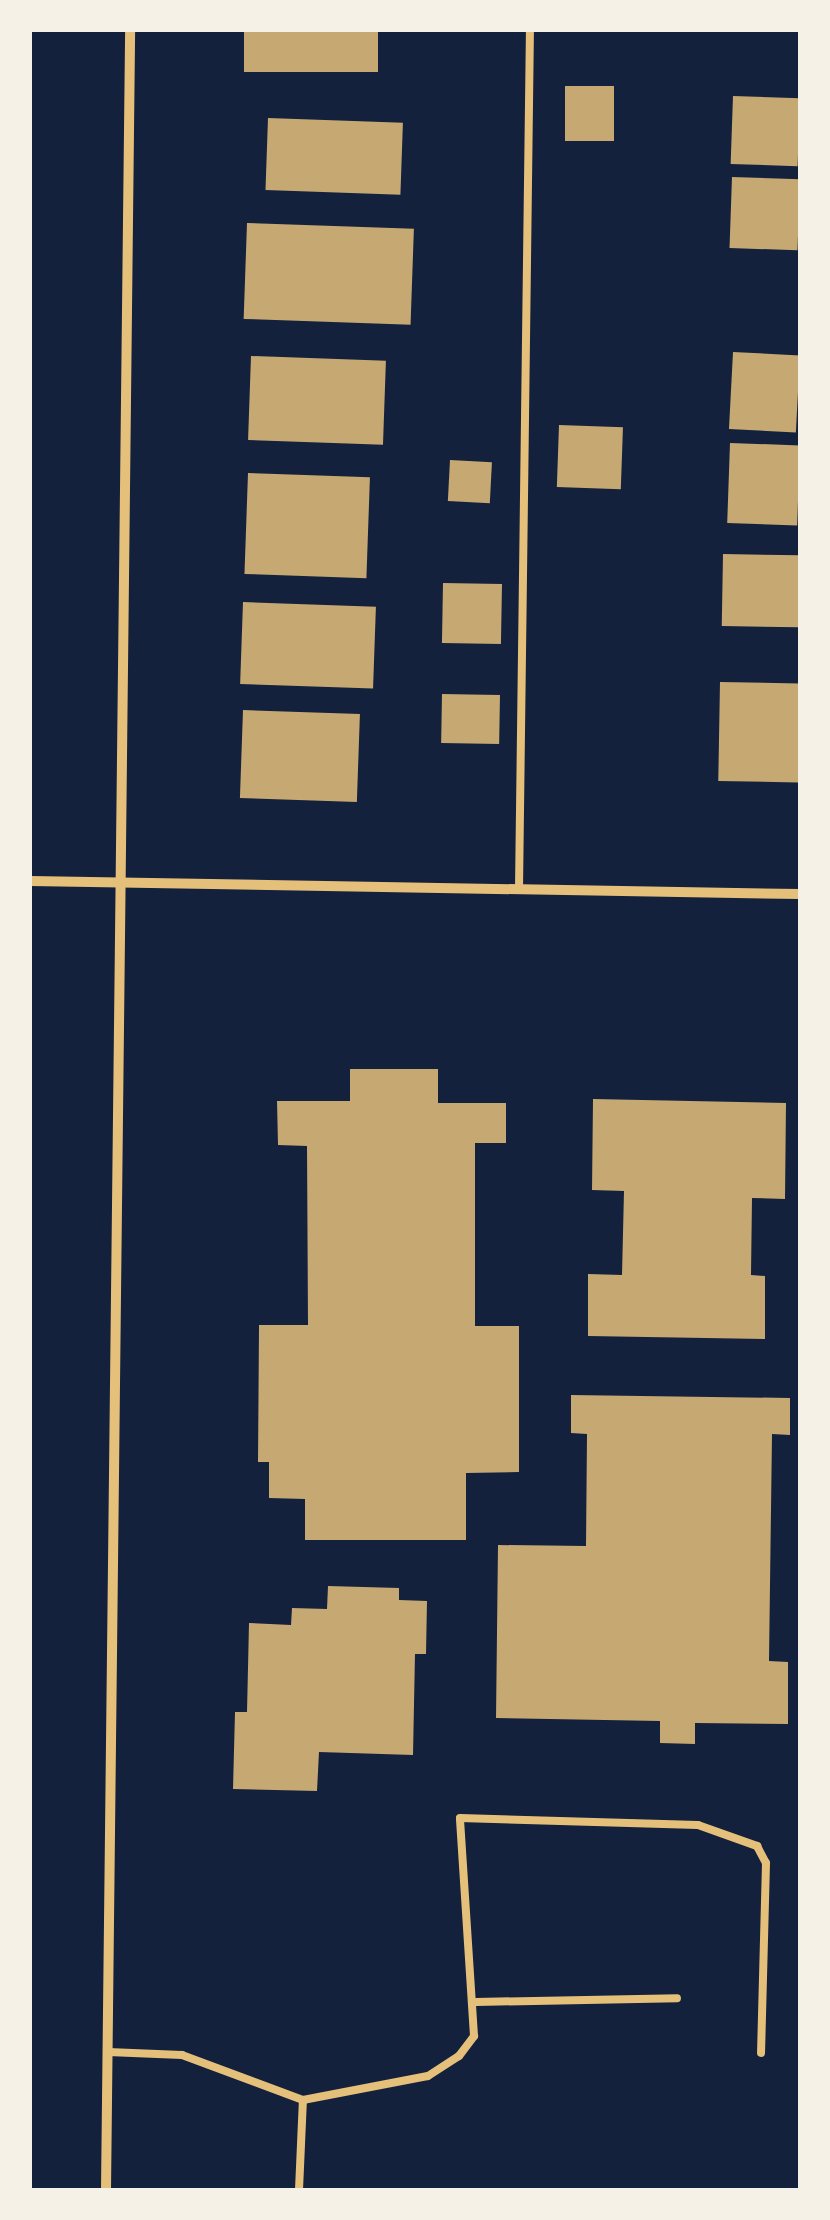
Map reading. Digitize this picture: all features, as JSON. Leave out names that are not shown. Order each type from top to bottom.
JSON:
[{"type":"street","points":[[106,2190],[130,30]]},
{"type":"street","points":[[30,881],[800,894]]},
{"type":"lane","points":[[519,890],[530,30]]},
{"type":"lane","points":[[108,2052],[182,2054],[304,2100],[428,2076],[459,2056],[474,2036],[476,2002],[460,1818],[698,1825],[757,1846],[766,1863],[761,2053]]},
{"type":"lane","points":[[476,2002],[677,1998]]},
{"type":"lane","points":[[299,2190],[304,2100]]},
{"type":"building","points":[[244,30],[378,30],[378,72],[244,72]]},
{"type":"building","points":[[565,86],[614,86],[614,141],[565,141]]},
{"type":"building","points":[[733,96],[800,98],[798,166],[731,164]]},
{"type":"building","points":[[268,118],[403,123],[400,195],[265,190]]},
{"type":"building","points":[[732,177],[800,179],[797,250],[730,248]]},
{"type":"building","points":[[247,223],[414,229],[411,325],[244,319]]},
{"type":"building","points":[[733,352],[800,356],[796,432],[729,429]]},
{"type":"building","points":[[251,356],[386,361],[383,445],[248,440]]},
{"type":"building","points":[[559,425],[623,427],[621,489],[557,487]]},
{"type":"building","points":[[730,443],[800,445],[797,525],[727,523]]},
{"type":"building","points":[[450,460],[492,462],[490,503],[448,501]]},
{"type":"building","points":[[248,473],[370,477],[366,578],[244,574]]},
{"type":"building","points":[[723,554],[800,555],[799,627],[722,626]]},
{"type":"building","points":[[443,583],[502,584],[501,644],[442,643]]},
{"type":"building","points":[[243,602],[376,607],[373,689],[240,684]]},
{"type":"building","points":[[720,682],[800,683],[798,782],[718,781]]},
{"type":"building","points":[[442,694],[500,695],[499,744],[441,743]]},
{"type":"building","points":[[243,710],[360,714],[357,802],[240,798]]},
{"type":"building","points":[[350,1069],[438,1069],[438,1103],[506,1103],[506,1143],[475,1143],[475,1326],[519,1326],[519,1472],[466,1473],[466,1540],[305,1540],[305,1499],[269,1498],[269,1462],[258,1462],[259,1325],[308,1325],[307,1146],[278,1145],[277,1101],[350,1101]]},
{"type":"building","points":[[593,1099],[786,1103],[785,1199],[752,1198],[751,1275],[765,1276],[765,1339],[588,1336],[588,1274],[622,1275],[624,1191],[592,1190]]},
{"type":"building","points":[[571,1395],[790,1398],[790,1435],[772,1434],[769,1661],[788,1662],[788,1724],[695,1723],[695,1744],[660,1743],[660,1721],[496,1718],[498,1545],[586,1546],[587,1434],[571,1433]]},
{"type":"building","points":[[328,1586],[399,1588],[399,1600],[427,1601],[426,1654],[415,1654],[413,1755],[319,1752],[317,1791],[233,1789],[235,1712],[247,1712],[249,1623],[291,1625],[292,1608],[327,1609]]}]
